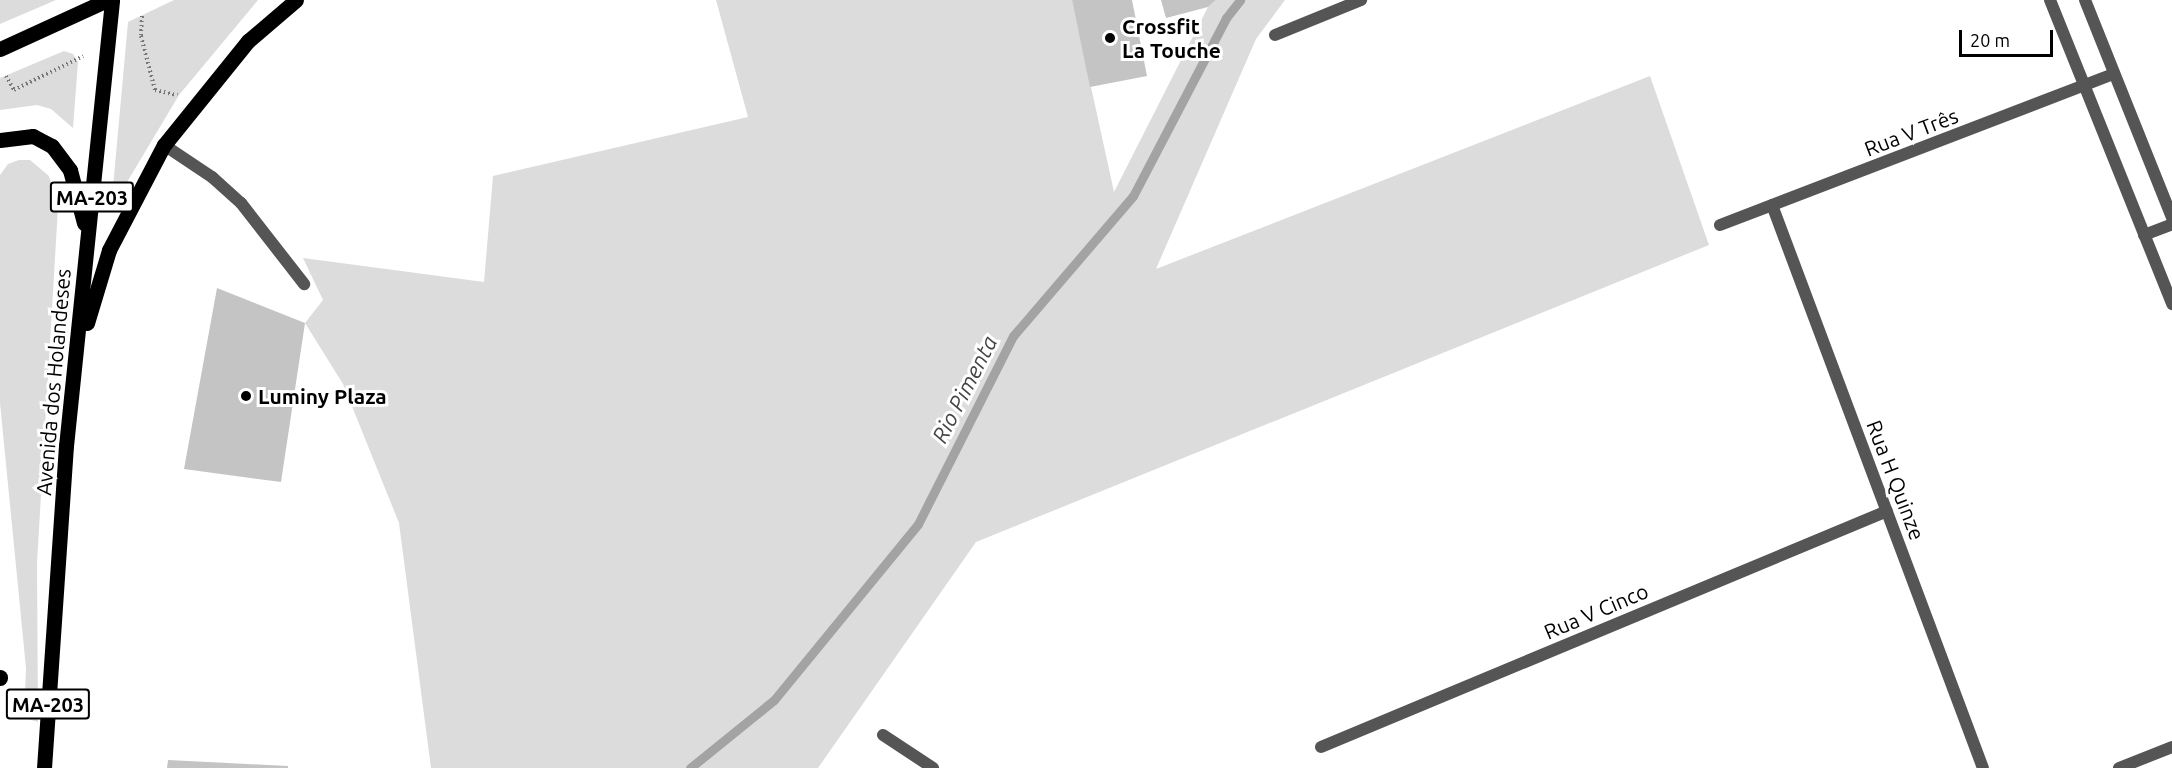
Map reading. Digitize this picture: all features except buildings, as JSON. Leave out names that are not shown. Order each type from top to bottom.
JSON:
[{"type":"main road","points":[[0,49],[107,0]]},
{"type":"main road","name":"Avenida dos Holandeses","points":[[44,768],[72,393],[112,0]]},
{"type":"main road","points":[[72,393],[92,299],[109,250],[164,145],[248,42],[296,0]]},
{"type":"main road","points":[[0,140],[33,136],[62,156],[76,186],[87,240]]},
{"type":"street","points":[[1275,35],[1361,0]]},
{"type":"street","points":[[2050,0],[2172,304]]},
{"type":"street","points":[[2085,0],[2172,218]]},
{"type":"street","name":"Rua V Três","points":[[1720,225],[2114,74]]},
{"type":"street","points":[[164,145],[212,177],[241,203],[304,284]]},
{"type":"street","name":"Rua H Quinze","points":[[1772,205],[1983,768]]},
{"type":"street","points":[[2144,235],[2172,224]]},
{"type":"street","name":"Rua V Cinco","points":[[1320,747],[1887,511]]},
{"type":"street","points":[[883,735],[933,768]]},
{"type":"street","points":[[2119,768],[2172,747]]},
{"type":"path","points":[[142,16],[141,36],[155,90],[179,95]]},
{"type":"path","points":[[6,76],[14,90],[87,54]]},
{"type":"shaded area","points":[[0,0],[56,0],[0,24]]},
{"type":"shaded area","points":[[174,0],[258,0],[179,95],[111,209],[128,22]]},
{"type":"shaded area","points":[[716,0],[1072,0],[1114,192],[1208,7],[1216,0],[1285,0],[1256,39],[1156,269],[1650,76],[1709,245],[976,542],[818,768],[431,768],[399,523],[343,384],[305,323],[323,300],[303,258],[484,282],[493,176],[748,117]]},
{"type":"shaded area","points":[[64,51],[73,54],[78,62],[73,128],[51,109],[37,105],[0,110],[0,78]]},
{"type":"shaded area","points":[[19,160],[30,160],[49,176],[58,207],[37,563],[38,722],[24,718],[26,668],[0,403],[0,175],[8,164]]},
{"type":"waterway","name":"Rio Pimenta","points":[[690,768],[774,700],[918,524],[1013,336],[1133,196],[1226,18],[1240,0]]},
{"type":"place","name":"Crossfit La Touche","points":[[1110,38]]},
{"type":"place","name":"Luminy Plaza","points":[[246,396]]}]
